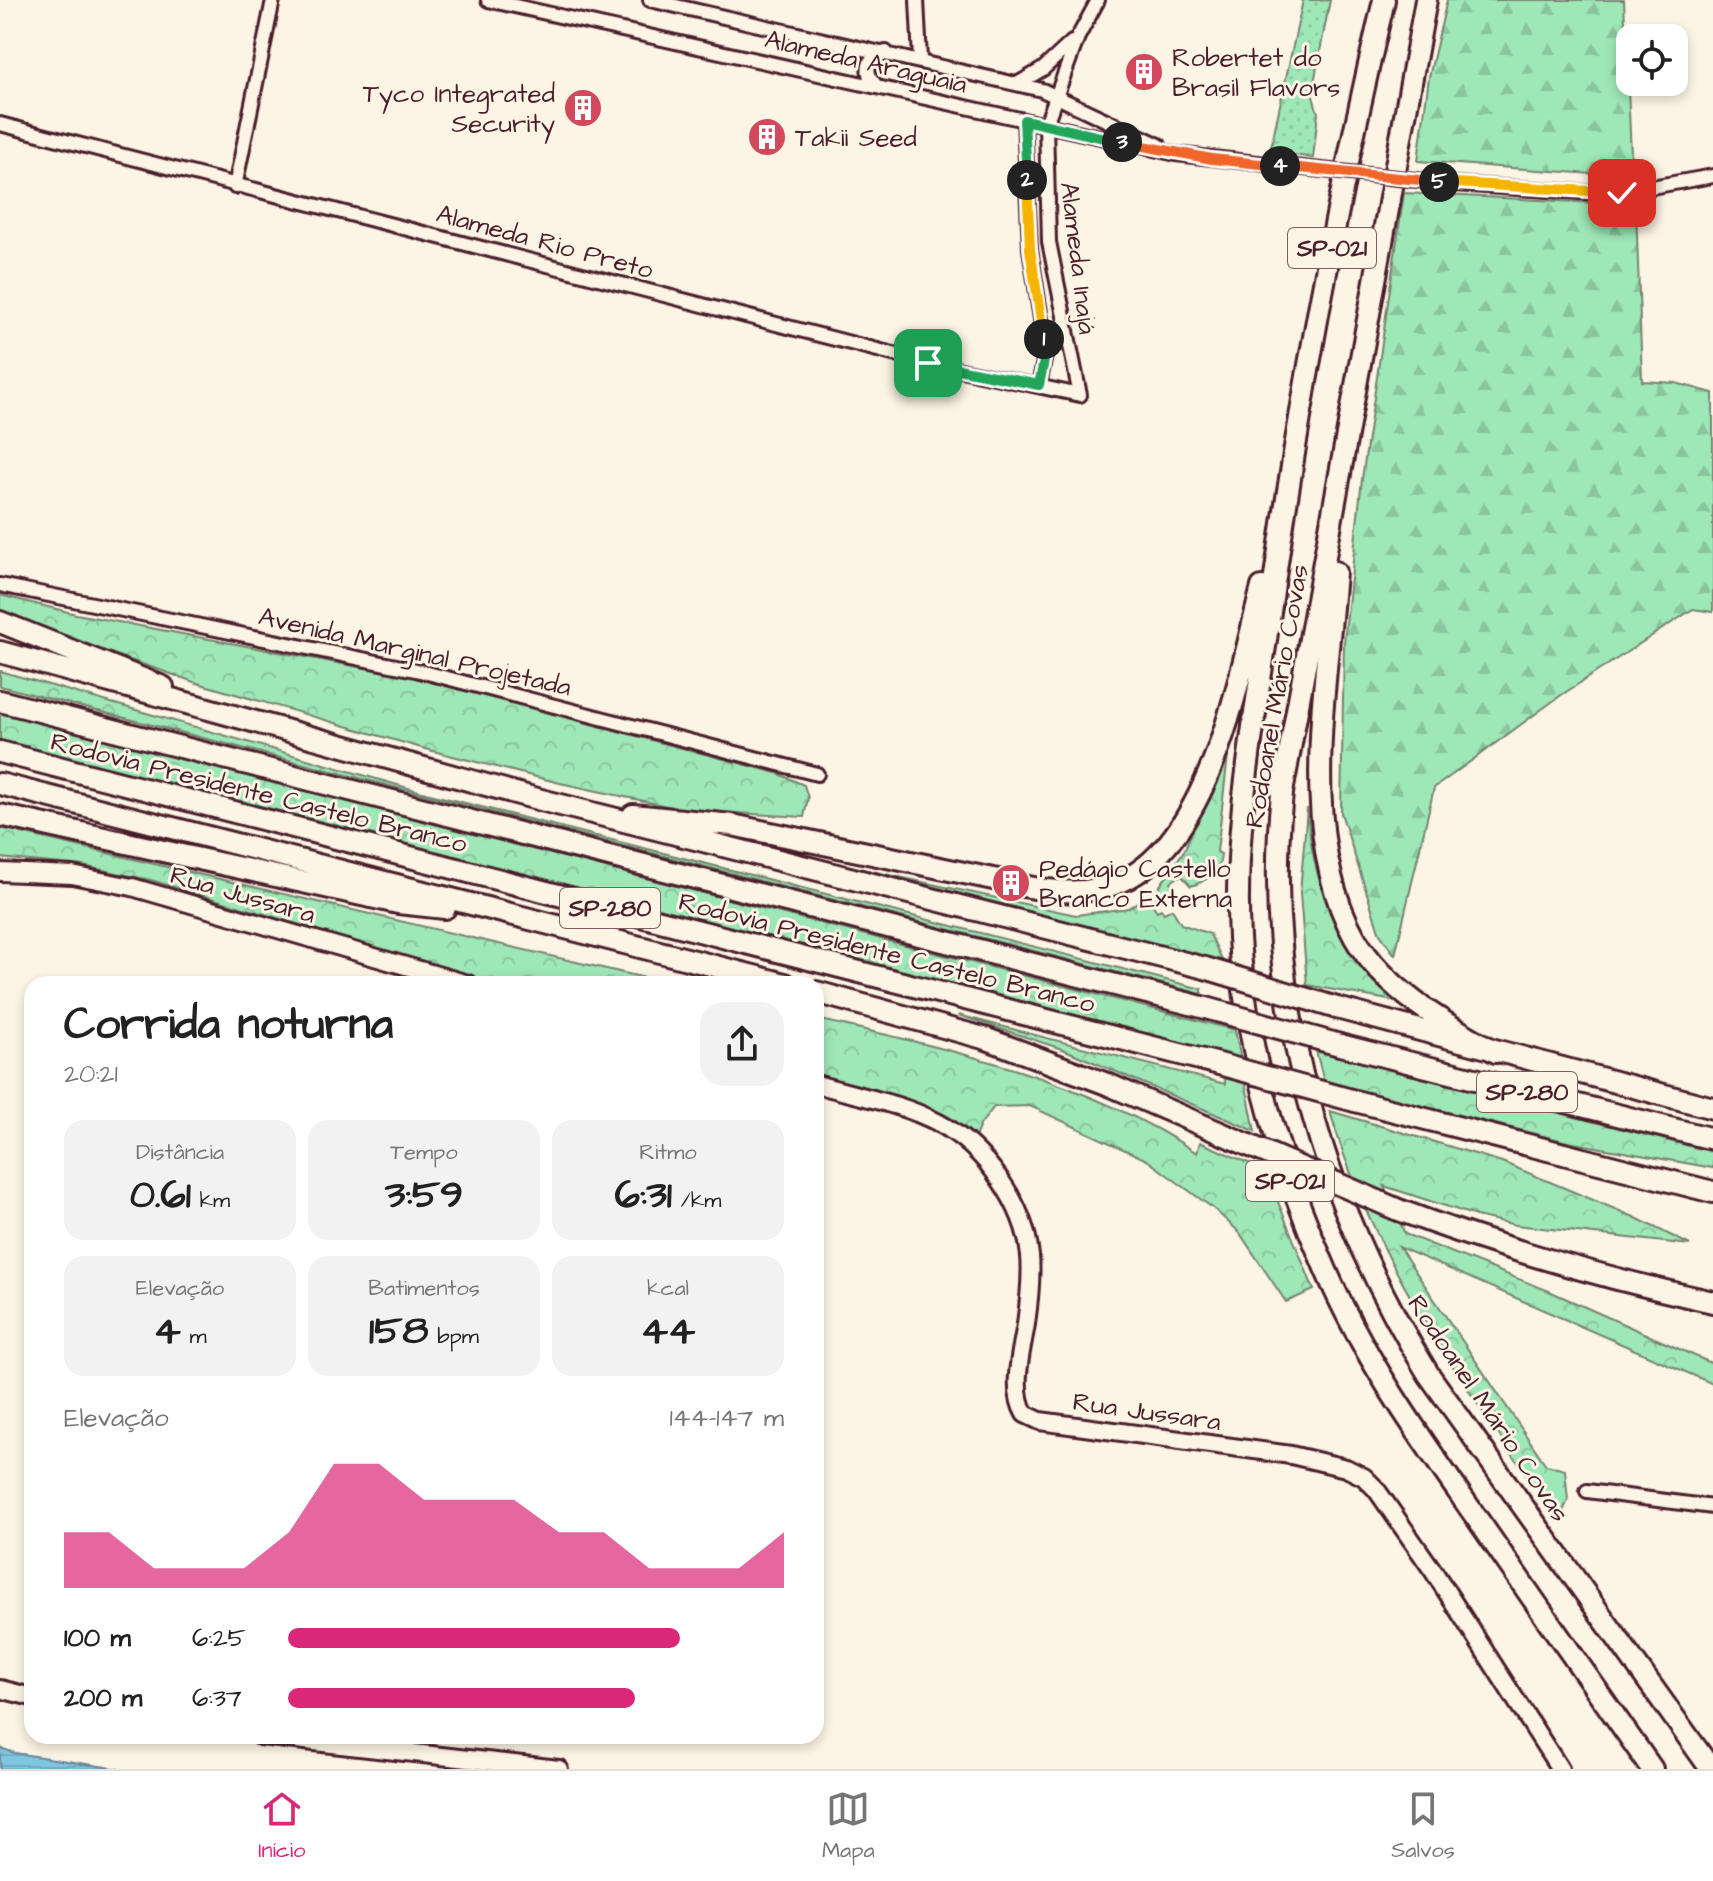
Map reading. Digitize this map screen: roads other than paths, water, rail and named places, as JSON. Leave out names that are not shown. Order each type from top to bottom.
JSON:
[{"type":"highway","name":"Rodoanel Mário Covas","points":[[1384,0],[1355,130],[1286,497],[1241,820],[1238,880],[1244,997],[1271,1126],[1326,1272],[1379,1374],[1652,1769]]},
{"type":"highway","name":"Rodoanel Mário Covas","points":[[1426,0],[1378,254],[1342,477],[1282,793],[1277,843],[1279,958],[1296,1054],[1324,1150],[1365,1261],[1389,1309],[1438,1386],[1711,1769]]},
{"type":"highway","points":[[1342,477],[1320,787],[1321,836],[1333,889],[1356,939],[1386,976],[1441,1021],[1496,1052]]},
{"type":"highway","points":[[1023,886],[1067,891],[1111,885],[1147,866],[1171,839],[1205,781],[1220,740],[1286,497]]},
{"type":"highway","points":[[0,622],[248,722]]},
{"type":"highway","points":[[0,652],[248,722],[1205,968],[1496,1052],[1707,1106]]},
{"type":"highway","name":"Rodovia Presidente Castelo Branco","points":[[0,701],[1713,1139]]},
{"type":"highway","name":"Rodovia Presidente Castelo Branco","points":[[0,752],[1713,1192]]},
{"type":"highway","points":[[0,776],[63,800]]},
{"type":"highway","points":[[0,784],[754,976]]},
{"type":"highway","points":[[0,815],[398,903],[493,909]]},
{"type":"highway","points":[[607,816],[652,815],[732,825],[998,880]]},
{"type":"highway","points":[[824,994],[987,1039],[1107,1084],[1396,1209],[1548,1261],[1713,1302]]},
{"type":"main road","name":"Rua Jussara","points":[[0,872],[72,875],[132,887],[440,976]]},
{"type":"main road","name":"Rua Jussara","points":[[824,1086],[906,1109],[940,1124],[965,1141],[997,1175],[1018,1213],[1030,1254],[1029,1304],[1018,1388],[1025,1414],[1040,1421],[1291,1455],[1346,1468],[1364,1477],[1376,1489],[1434,1572],[1560,1769]]},
{"type":"main road","points":[[0,1689],[24,1695]]},
{"type":"main road","points":[[332,1744],[559,1769]]},
{"type":"street","points":[[235,187],[273,0]]},
{"type":"street","name":"Alameda Araguaia","points":[[488,0],[1176,154]]},
{"type":"street","name":"Alameda Araguaia","points":[[650,0],[886,52],[1056,94],[1176,154]]},
{"type":"street","points":[[917,0],[920,60]]},
{"type":"street","points":[[1017,84],[1043,69],[1078,37],[1098,0]]},
{"type":"street","name":"Alameda Inajá","points":[[1078,37],[1046,124],[1049,242],[1080,395]]},
{"type":"street","points":[[878,87],[870,78],[868,65],[875,55],[886,52]]},
{"type":"street","name":"Alameda Inajá","points":[[1024,120],[1030,249],[1046,351],[1039,385]]},
{"type":"street","name":"Alameda Rio Preto","points":[[0,124],[928,363],[1080,395]]},
{"type":"street","points":[[1176,154],[1454,184],[1612,194],[1713,176]]},
{"type":"street","name":"Avenida Marginal Projetada","points":[[0,585],[416,670],[817,774]]},
{"type":"street","points":[[1587,1491],[1713,1507]]},
{"type":"water","points":[[0,1748],[15,1753],[119,1769],[0,1769]]},
{"type":"place","name":"Robertet do Brasil Flavors","points":[[1144,72]]},
{"type":"place","name":"Tyco Integrated Security","points":[[583,108]]},
{"type":"place","name":"Takii Seed","points":[[767,137]]},
{"type":"place","name":"Pedágio Castello Branco Externa","points":[[1011,883]]}]
